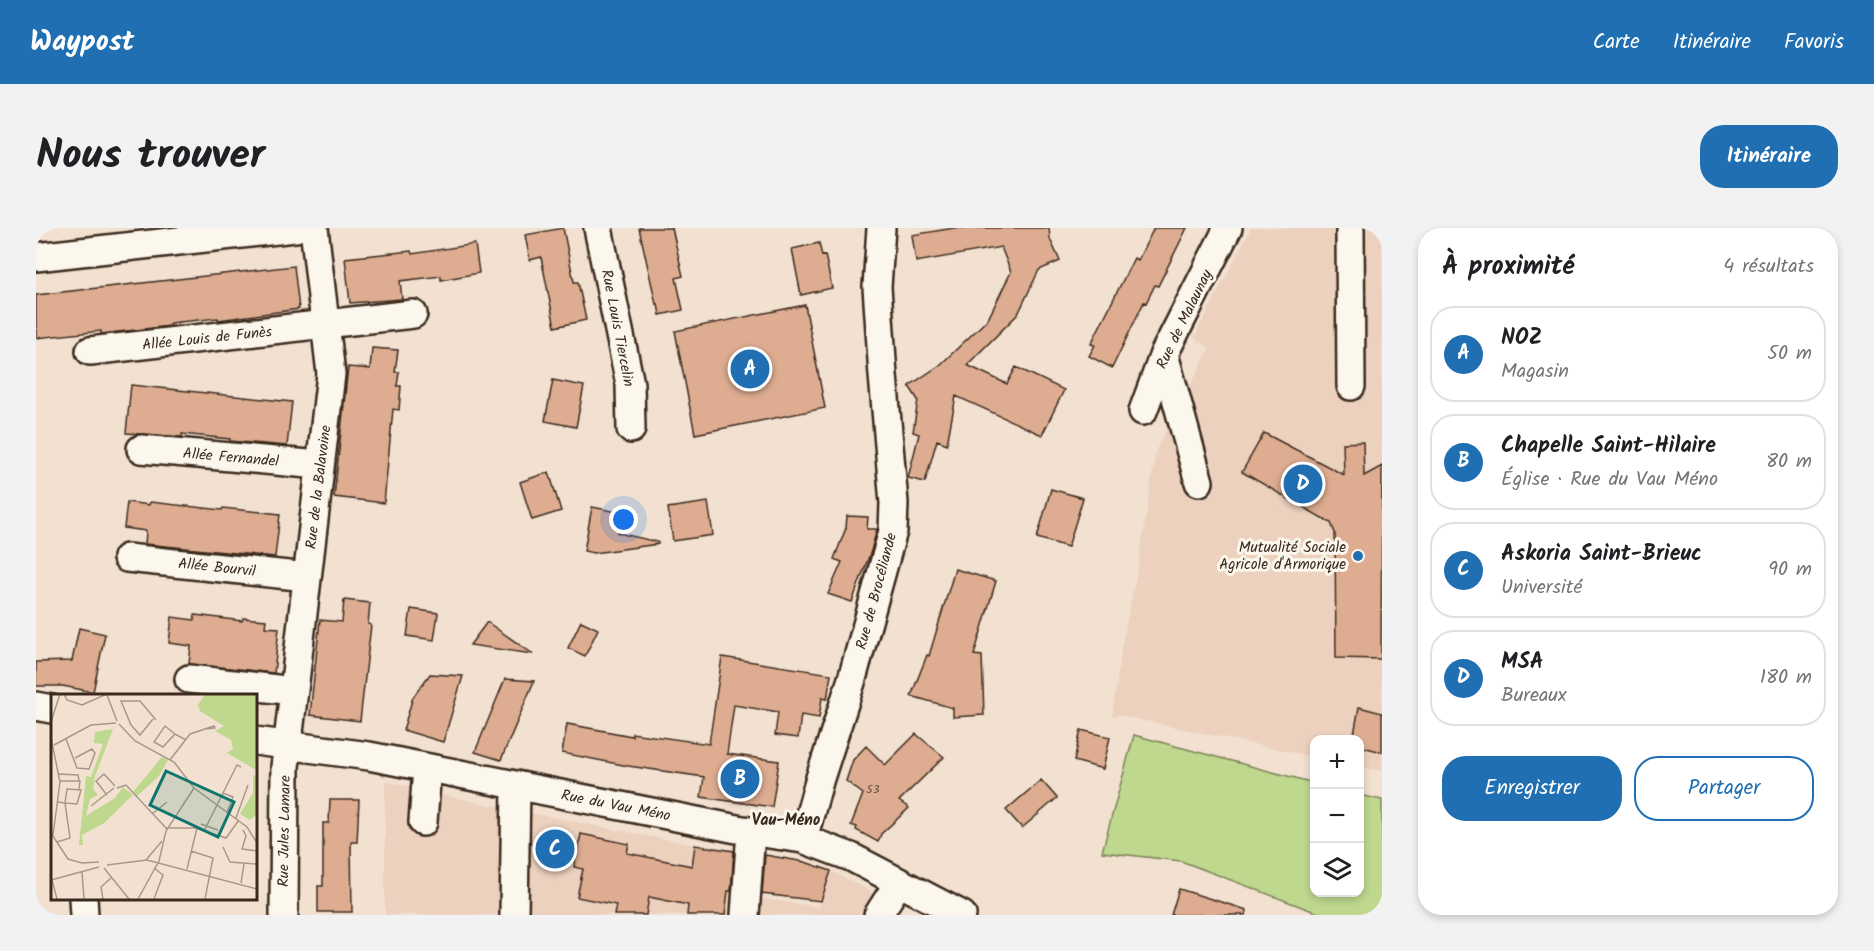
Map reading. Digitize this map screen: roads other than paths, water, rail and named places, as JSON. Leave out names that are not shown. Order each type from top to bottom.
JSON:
[{"type":"street","points":[[36,257],[295,228]]},
{"type":"street","name":"Rue de la Balavoine","points":[[288,746],[331,374],[314,228]]},
{"type":"street","name":"Rue Louis Tiercelin","points":[[598,228],[630,384],[631,429]]},
{"type":"street","name":"Rue de Brocéliande","points":[[803,839],[852,679],[893,531],[894,503],[878,287],[881,228]]},
{"type":"street","name":"Rue de Malaunay","points":[[1143,411],[1164,354],[1228,228]]},
{"type":"street","points":[[1350,228],[1351,386]]},
{"type":"street","name":"Allée Louis de Funès","points":[[90,351],[412,314]]},
{"type":"street","points":[[1164,354],[1199,482]]},
{"type":"street","name":"Allée Fernandel","points":[[141,449],[320,465]]},
{"type":"street","name":"Allée Bourvil","points":[[127,558],[307,577]]},
{"type":"street","points":[[189,679],[294,691]]},
{"type":"street","points":[[36,706],[51,709]]},
{"type":"street","name":"Rue du Vau Méno","points":[[256,741],[369,756],[751,831],[803,839],[851,857],[962,915]]},
{"type":"street","name":"Rue Jules Lamare","points":[[284,915],[285,767],[288,746]]},
{"type":"street","points":[[423,822],[427,768]]},
{"type":"street","points":[[513,915],[516,785]]},
{"type":"street","points":[[745,915],[751,831]]},
{"type":"street","points":[[878,915],[899,882]]},
{"type":"street","points":[[83,900],[84,915]]},
{"type":"place","name":"NOZ","points":[[750,369]]},
{"type":"place","name":"MSA","points":[[1303,484]]},
{"type":"place","name":"Mutualité Sociale Agricole d'Armorique","points":[[1358,556]]},
{"type":"place","name":"Chapelle Saint-Hilaire","points":[[740,779]]},
{"type":"place","name":"Askoria Saint-Brieuc","points":[[555,849]]},
{"type":"district","name":"Vau-Méno","points":[[786,819]]}]
